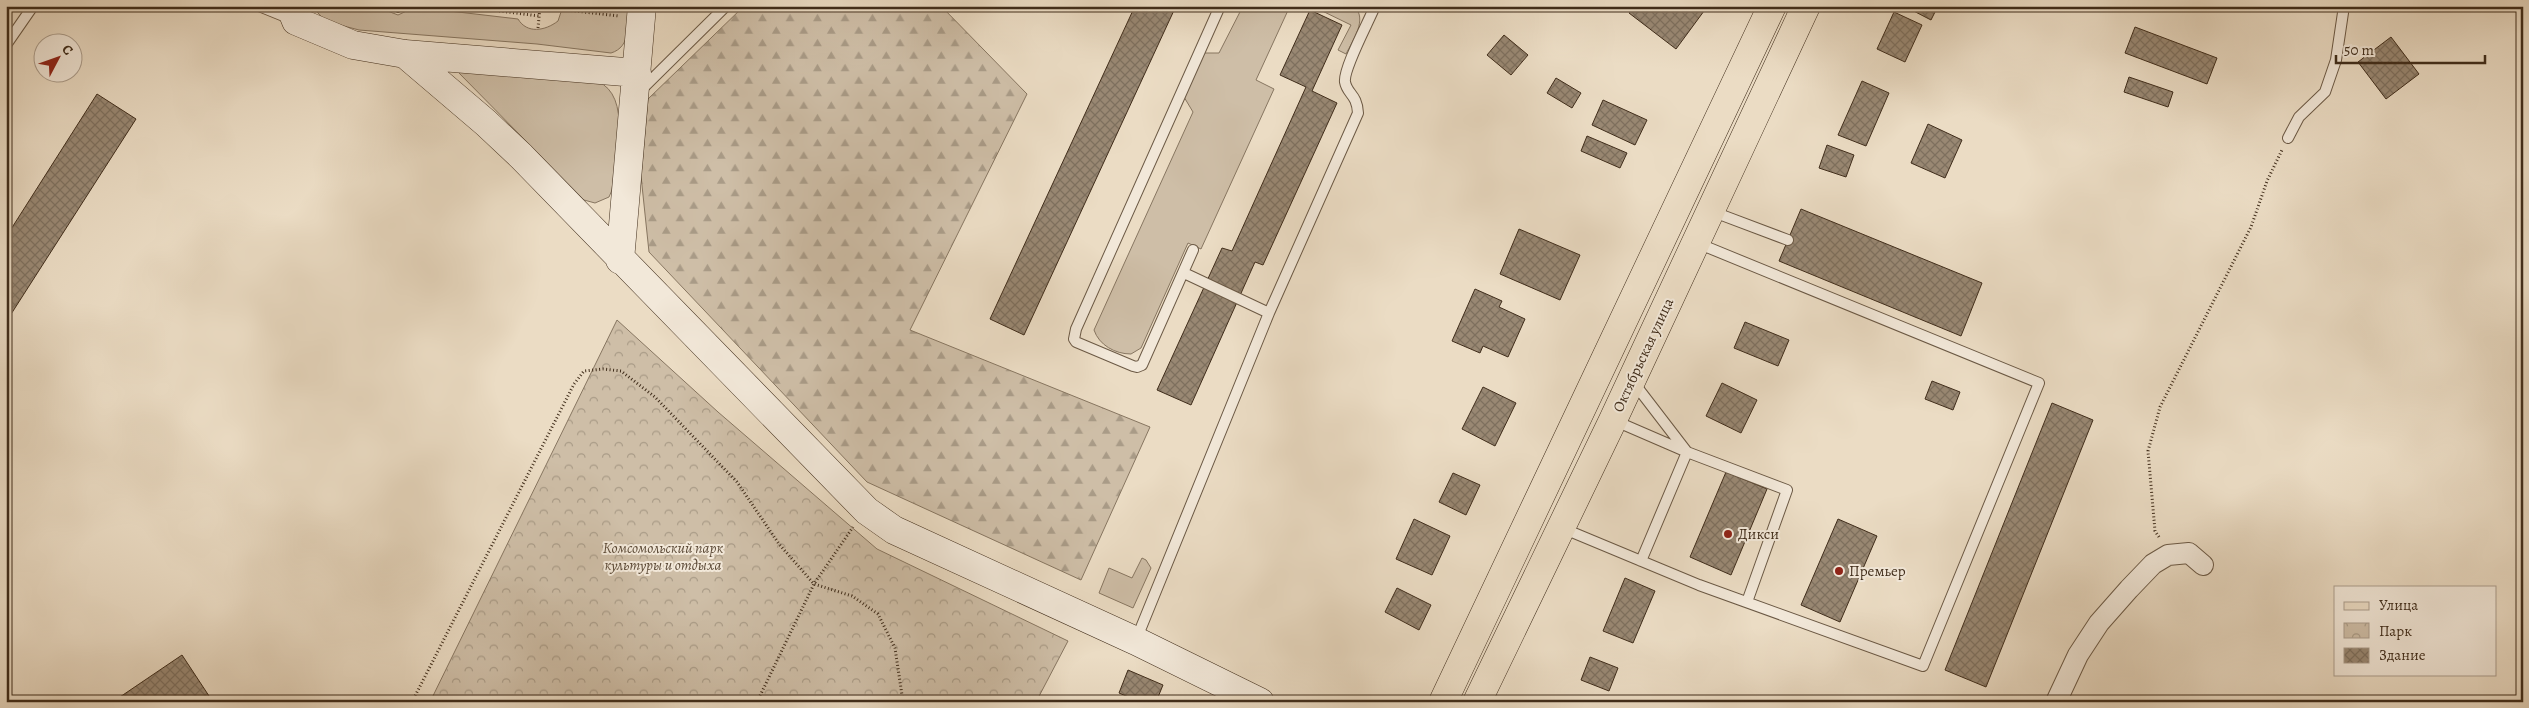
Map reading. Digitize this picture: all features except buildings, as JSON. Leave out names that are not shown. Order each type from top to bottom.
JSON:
[{"type":"main road","points":[[1443,702],[1772,6]]},
{"type":"main road","name":"Октябрьская улица","points":[[1477,702],[1632,380],[1806,6]]},
{"type":"street","points":[[620,260],[636,84],[634,12]]},
{"type":"street","points":[[293,14],[353,44],[405,54],[636,84]]},
{"type":"street","points":[[405,54],[493,130],[867,511],[894,530],[1136,641],[1260,702]]},
{"type":"street","points":[[2056,702],[2078,655],[2100,623],[2129,589],[2154,564],[2168,555],[2189,553],[2204,565]]},
{"type":"lane","points":[[6,45],[33,6]]},
{"type":"lane","points":[[259,6],[293,14]]},
{"type":"lane","points":[[636,84],[726,6]]},
{"type":"lane","points":[[1192,250],[1184,273],[1146,359],[1140,366],[1133,366],[1075,340],[1076,329],[1220,6]]},
{"type":"lane","points":[[1136,641],[1269,313],[1358,112],[1357,100],[1347,87],[1345,74],[1375,6]]},
{"type":"lane","points":[[2288,138],[2298,117],[2325,92],[2336,60],[2344,6]]},
{"type":"lane","points":[[1710,211],[1788,240]]},
{"type":"lane","points":[[1560,527],[1747,602],[1923,666],[2039,383],[1696,243]]},
{"type":"lane","points":[[1184,273],[1269,313]]},
{"type":"lane","points":[[1632,380],[1687,452]]},
{"type":"lane","points":[[1613,420],[1687,452],[1787,490],[1747,602]]},
{"type":"lane","points":[[1641,561],[1687,452]]},
{"type":"path","points":[[398,6],[398,13]]},
{"type":"path","points":[[461,6],[539,16]]},
{"type":"path","points":[[538,28],[540,6],[634,12]]},
{"type":"path","points":[[2168,555],[2155,531],[2148,451],[2160,407],[2247,235],[2266,181],[2288,138]]},
{"type":"path","points":[[412,702],[574,384],[584,372],[603,369],[621,371],[655,398],[737,482],[779,544],[814,584],[852,596],[878,614],[895,648],[903,702]]},
{"type":"path","points":[[757,702],[814,584],[852,528],[867,511]]},
{"type":"green space","points":[[312,6],[383,6],[385,10],[398,15],[415,7],[518,19],[526,27],[542,29],[558,21],[563,6],[630,6],[625,40],[622,46],[611,53],[537,44],[359,30],[325,21]]},
{"type":"green space","points":[[744,6],[941,6],[1027,94],[910,330],[1150,427],[1081,580],[867,482],[649,252],[641,176],[648,99]]},
{"type":"green space","points":[[1243,6],[1290,6],[1256,80],[1274,89],[1201,249],[1188,243],[1141,348],[1131,354],[1125,354],[1108,348],[1094,330],[1193,112],[1184,97],[1204,53],[1219,53]]},
{"type":"green space","points":[[1312,6],[1354,6],[1358,11],[1360,17],[1358,30],[1346,54],[1338,50],[1351,25]]},
{"type":"green space","points":[[458,72],[597,81],[608,89],[615,100],[619,129],[612,190],[609,197],[595,203],[584,200]]},
{"type":"green space","name":"Комсомольский парк культуры и отдыха","points":[[617,320],[718,412],[877,549],[1068,641],[1036,702],[430,702]]},
{"type":"green space","points":[[1142,558],[1146,560],[1151,568],[1133,608],[1099,593],[1109,568],[1132,578]]},
{"type":"place","name":"Дикси","points":[[1728,534]]},
{"type":"place","name":"Премьер","points":[[1839,571]]}]
